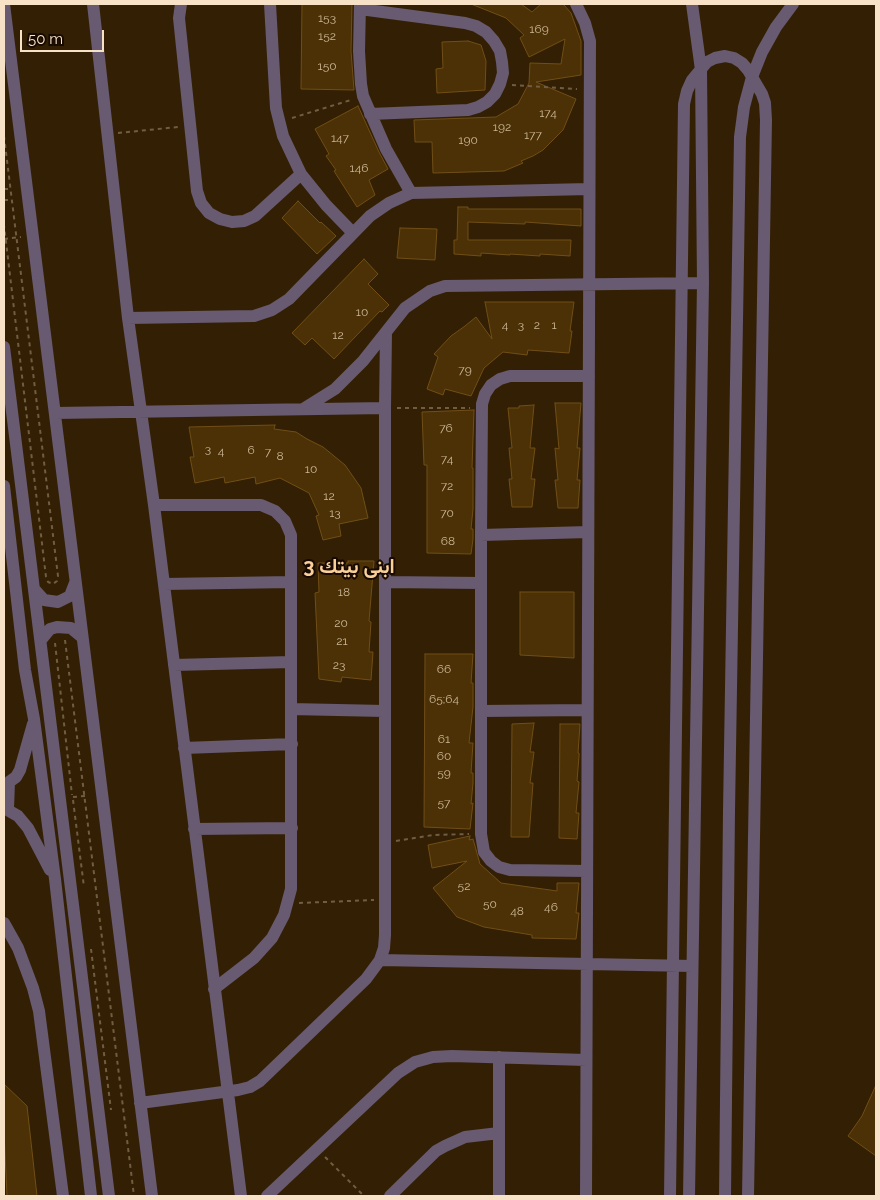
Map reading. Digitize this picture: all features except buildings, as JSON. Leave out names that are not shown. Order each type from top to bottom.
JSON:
[{"type":"street","points":[[4,4],[152,1196]]},
{"type":"street","points":[[93,4],[128,318],[154,505],[241,1196]]},
{"type":"street","points":[[182,4],[179,18],[197,191],[201,203],[209,213],[220,219],[232,222],[244,221],[255,216],[301,174]]},
{"type":"street","points":[[270,4],[276,108],[283,136],[301,174],[326,205],[353,233]]},
{"type":"street","points":[[576,4],[585,23],[590,41],[586,1196]]},
{"type":"street","points":[[689,1196],[703,283],[701,70],[692,4]]},
{"type":"street","points":[[725,1196],[729,791],[740,137],[744,108],[752,76],[766,44],[793,4]]},
{"type":"street","points":[[370,114],[468,110],[478,107],[495,94],[500,84],[502,73],[500,50],[494,40],[476,26],[360,6],[358,51],[360,84],[363,96],[370,114],[386,149],[411,193]]},
{"type":"street","points":[[670,1196],[684,104],[692,80],[707,62],[725,56],[734,58],[742,63],[752,76],[765,103],[766,120],[748,1196]]},
{"type":"street","points":[[128,318],[254,316],[272,310],[288,299],[370,216],[390,203],[411,193],[589,189]]},
{"type":"street","points":[[304,409],[335,389],[363,361],[405,308],[430,291],[444,286],[703,283]]},
{"type":"street","points":[[140,1103],[227,1092],[250,1087],[265,1077],[366,979],[380,960],[384,948],[384,408],[386,332]]},
{"type":"street","points":[[4,347],[5,373],[35,590],[109,1196]]},
{"type":"street","points":[[587,871],[510,870],[499,867],[490,861],[484,852],[481,834],[481,535],[482,408],[485,394],[491,385],[500,378],[510,376],[589,376]]},
{"type":"street","points":[[55,413],[384,408]]},
{"type":"street","points":[[4,486],[25,670],[34,719],[55,879],[90,1196]]},
{"type":"street","points":[[154,505],[261,505],[275,511],[285,521],[291,535],[291,889],[284,915],[272,938],[254,958],[214,989]]},
{"type":"street","points":[[481,535],[588,532]]},
{"type":"street","points":[[164,584],[291,582]]},
{"type":"street","points":[[385,582],[481,583]]},
{"type":"street","points":[[35,590],[44,600],[58,602],[70,596],[75,583]]},
{"type":"street","points":[[41,640],[50,629],[56,627],[71,628],[82,638]]},
{"type":"street","points":[[174,665],[291,662]]},
{"type":"street","points":[[25,670],[51,723]]},
{"type":"street","points":[[292,709],[384,711]]},
{"type":"street","points":[[481,712],[587,710]]},
{"type":"street","points":[[34,719],[20,770],[16,777],[6,783],[6,809],[18,816],[28,828],[55,879]]},
{"type":"street","points":[[184,748],[292,744]]},
{"type":"street","points":[[194,829],[292,828]]},
{"type":"street","points":[[4,924],[18,948],[33,988],[39,1011],[63,1196]]},
{"type":"street","points":[[380,960],[692,966]]},
{"type":"street","points":[[72,1029],[92,1062]]},
{"type":"street","points":[[267,1196],[398,1073],[414,1062],[433,1057],[586,1060]]},
{"type":"street","points":[[499,1057],[499,1196]]},
{"type":"street","points":[[390,1196],[436,1151],[465,1137],[499,1133]]},
{"type":"path","points":[[500,84],[590,90]]},
{"type":"path","points":[[279,122],[363,96]]},
{"type":"path","points":[[107,134],[190,126]]},
{"type":"path","points":[[4,136],[58,576],[57,581],[53,584],[48,582],[46,577],[4,225]]},
{"type":"path","points":[[4,189],[10,189]]},
{"type":"path","points":[[4,200],[11,200]]},
{"type":"path","points":[[5,239],[33,236]]},
{"type":"path","points":[[384,408],[482,408]]},
{"type":"path","points":[[65,635],[134,1196]]},
{"type":"path","points":[[54,636],[84,890]]},
{"type":"path","points":[[73,797],[85,796]]},
{"type":"path","points":[[384,843],[433,835],[481,834]]},
{"type":"path","points":[[288,903],[384,899]]},
{"type":"path","points":[[91,946],[112,1114]]},
{"type":"path","points":[[317,1149],[364,1196]]},
{"type":"district","name":"ابنى بيتك 3","points":[[349,567]]}]
